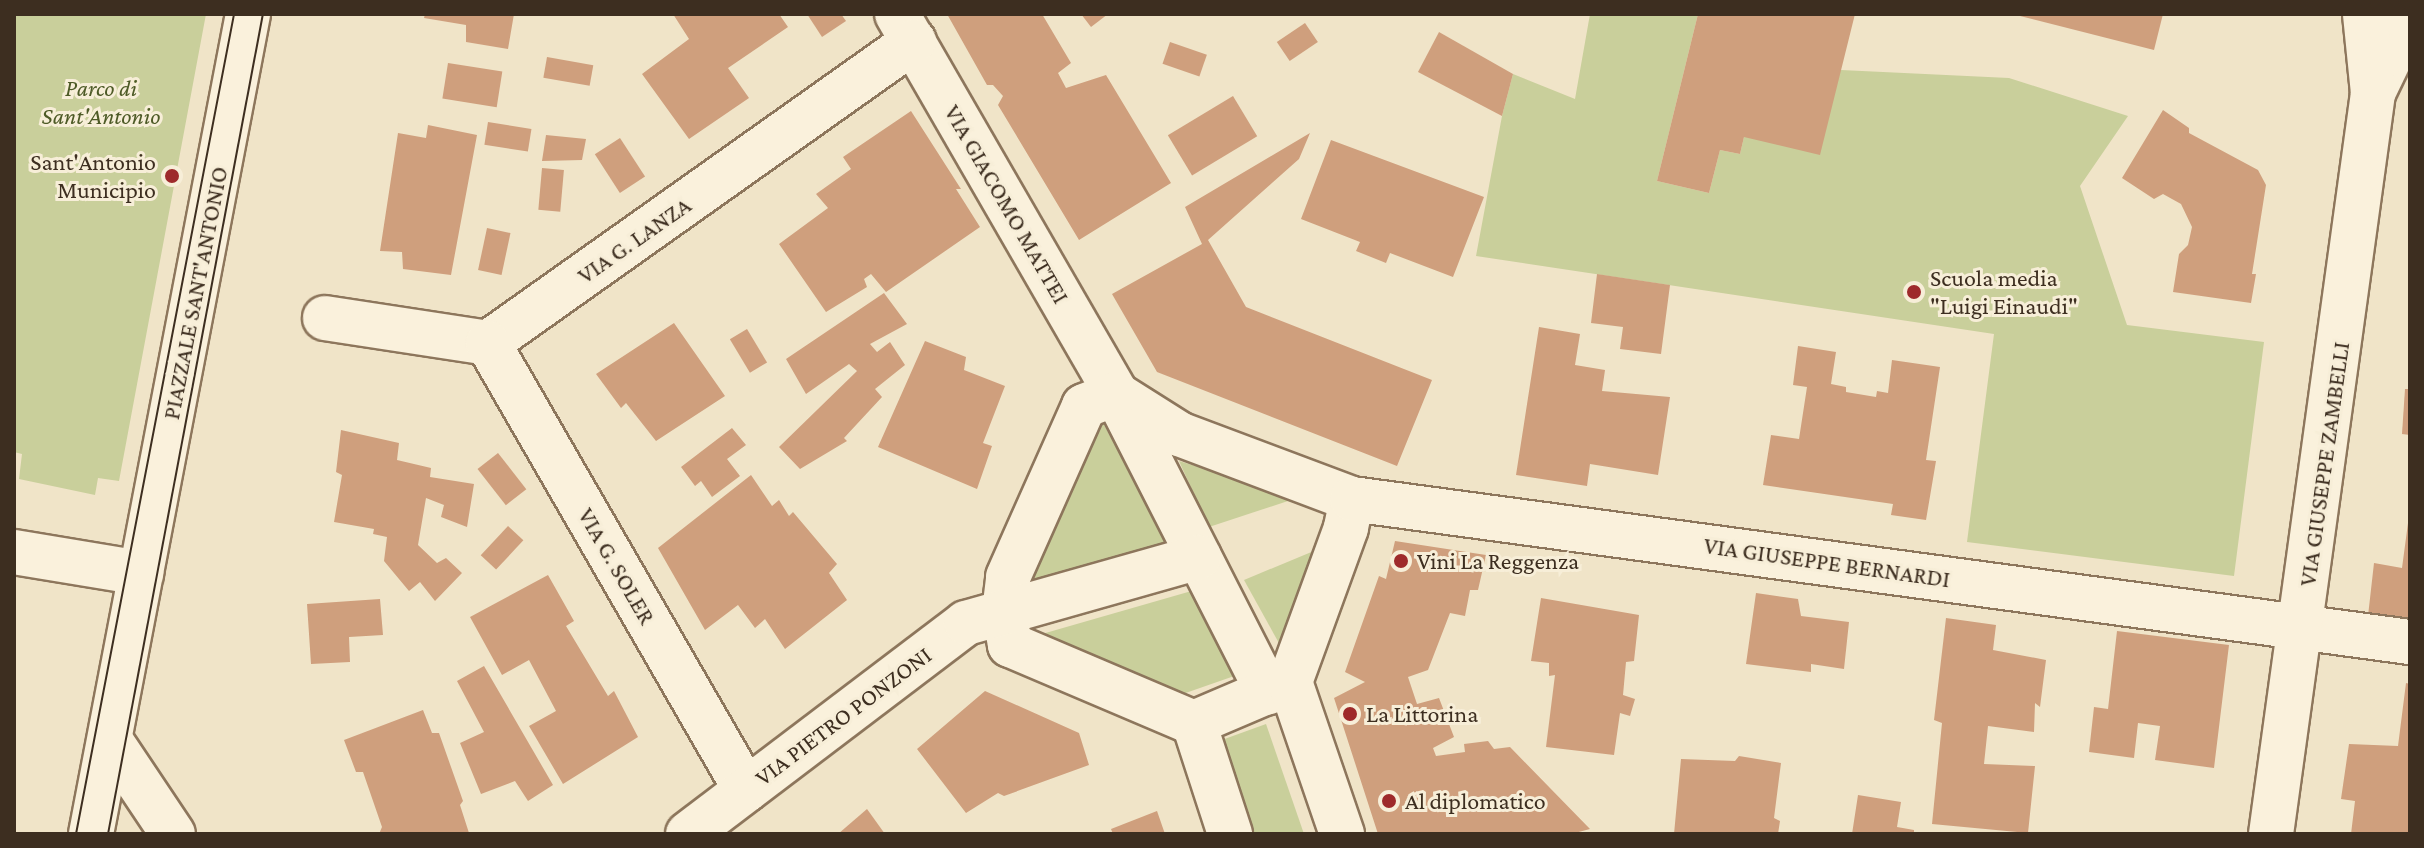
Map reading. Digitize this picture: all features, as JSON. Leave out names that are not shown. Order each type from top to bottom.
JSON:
[{"type":"street","name":"PIAZZALE SANT'ANTONIO","points":[[91,834],[248,14]]},
{"type":"street","name":"VIA GIUSEPPE ZAMBELLI","points":[[2271,834],[2373,93],[2365,14]]},
{"type":"street","name":"VIA GIUSEPPE ZAMBELLI","points":[[2373,93],[2410,16]]},
{"type":"street","name":"VIA G. LANZA","points":[[488,343],[906,28]]},
{"type":"street","name":"VIA GIACOMO MATTEI","points":[[906,28],[1116,394],[1199,557],[1279,687],[1342,834]]},
{"type":"street","points":[[325,318],[488,343]]},
{"type":"street","name":"VIA G. SOLER","points":[[488,343],[746,790]]},
{"type":"street","points":[[1116,394],[1084,406],[1008,577],[1004,612],[1010,645],[1194,723],[1279,687],[1346,528],[1352,499]]},
{"type":"street","name":"VIA GIUSEPPE BERNARDI","points":[[1116,394],[1179,434],[1352,499],[2410,642]]},
{"type":"street","points":[[14,552],[141,573]]},
{"type":"street","name":"VIA PIETRO PONZONI","points":[[688,834],[966,623],[1199,557]]},
{"type":"street","points":[[1194,723],[1230,834]]},
{"type":"street","points":[[110,740],[173,834]]},
{"type":"green space","name":"Parco di Sant'Antonio","points":[[14,14],[206,14],[119,481],[98,478],[95,495],[19,479],[22,454],[14,452]]},
{"type":"green space","name":"Scuola media \"Luigi Einaudi\"","points":[[1590,14],[1698,14],[1657,181],[1709,193],[1720,150],[1740,154],[1744,137],[1841,70],[2009,78],[2128,116],[2080,186],[2127,325],[2264,342],[2234,576],[1967,542],[1994,334],[1476,256],[1502,116],[1513,74],[1575,99]]},
{"type":"green space","points":[[1103,423],[1168,543],[1028,583]]},
{"type":"green space","points":[[1179,461],[1300,497],[1209,527]]},
{"type":"green space","points":[[1321,548],[1280,645],[1244,580]]},
{"type":"green space","points":[[1195,590],[1240,674],[1177,696],[1042,634]]},
{"type":"green space","points":[[1266,724],[1304,834],[1251,834],[1219,741]]},
{"type":"building","points":[[425,14],[514,14],[508,49],[466,42],[466,25],[424,18]]},
{"type":"building","points":[[673,14],[779,14],[788,27],[728,68],[749,98],[689,139],[642,74],[689,39]]},
{"type":"building","points":[[807,14],[841,14],[846,21],[822,37]]},
{"type":"building","points":[[947,14],[1042,14],[1071,63],[1058,73],[1066,88],[1106,75],[1171,183],[1079,240],[998,105],[1003,96],[993,85],[987,85]]},
{"type":"building","points":[[1081,14],[1108,14],[1091,27]]},
{"type":"building","points":[[1698,14],[1855,14],[1820,155],[1744,137],[1740,154],[1720,150],[1709,193],[1657,181]]},
{"type":"building","points":[[2012,14],[2163,14],[2154,50]]},
{"type":"building","points":[[1305,23],[1318,42],[1290,61],[1277,42]]},
{"type":"building","points":[[1439,32],[1513,74],[1502,116],[1418,72]]},
{"type":"building","points":[[1170,42],[1207,55],[1199,76],[1163,64]]},
{"type":"building","points":[[547,57],[593,65],[590,86],[543,78]]},
{"type":"building","points":[[448,63],[502,72],[497,107],[442,99]]},
{"type":"building","points":[[1233,96],[1257,136],[1192,175],[1168,135]]},
{"type":"building","points":[[2163,110],[2189,128],[2189,133],[2258,170],[2266,185],[2252,274],[2256,274],[2251,303],[2173,292],[2179,254],[2188,245],[2192,227],[2181,204],[2163,194],[2154,199],[2122,178]]},
{"type":"building","points":[[911,111],[961,189],[956,189],[980,227],[886,292],[871,274],[864,279],[867,287],[826,312],[779,244],[828,208],[816,194],[851,169],[843,157]]},
{"type":"building","points":[[488,122],[531,129],[528,152],[484,145]]},
{"type":"building","points":[[428,125],[477,135],[451,275],[403,269],[402,252],[380,251],[398,133],[426,138]]},
{"type":"building","points":[[1310,133],[1299,159],[1208,240],[1246,307],[1432,380],[1397,466],[1157,372],[1112,294],[1202,244],[1185,207]]},
{"type":"building","points":[[546,135],[586,139],[582,160],[542,161]]},
{"type":"building","points":[[620,138],[645,177],[620,193],[595,154]]},
{"type":"building","points":[[1331,140],[1484,197],[1453,277],[1390,253],[1386,263],[1356,251],[1360,242],[1301,219]]},
{"type":"building","points":[[542,168],[564,170],[560,212],[538,210]]},
{"type":"building","points":[[487,228],[510,233],[502,275],[478,270]]},
{"type":"building","points":[[1597,274],[1670,285],[1661,354],[1620,349],[1623,327],[1591,323]]},
{"type":"building","points":[[884,293],[907,324],[870,344],[877,352],[890,342],[905,365],[875,389],[882,397],[844,438],[847,441],[800,469],[779,447],[857,371],[849,364],[806,394],[786,359]]},
{"type":"building","points":[[674,323],[725,396],[656,441],[626,403],[621,408],[596,374]]},
{"type":"building","points":[[1539,327],[1580,334],[1575,365],[1605,370],[1602,391],[1670,397],[1658,475],[1590,464],[1587,486],[1516,475]]},
{"type":"building","points":[[747,329],[767,362],[750,373],[730,339]]},
{"type":"building","points":[[925,341],[966,357],[964,370],[1005,386],[983,443],[992,446],[977,489],[878,447]]},
{"type":"building","points":[[1798,346],[1836,352],[1831,384],[1846,387],[1846,392],[1876,397],[1877,391],[1888,393],[1892,360],[1940,367],[1926,460],[1936,461],[1926,520],[1891,515],[1893,504],[1763,485],[1771,435],[1799,439],[1807,387],[1793,385]]},
{"type":"building","points":[[2405,389],[2410,389],[2410,435],[2402,434]]},
{"type":"building","points":[[732,428],[746,445],[727,459],[740,476],[712,497],[701,481],[695,486],[681,467]]},
{"type":"building","points":[[341,430],[399,443],[397,460],[431,468],[430,477],[474,484],[467,527],[441,517],[444,505],[426,498],[418,545],[437,563],[446,558],[462,573],[435,601],[420,582],[409,591],[384,561],[387,537],[373,534],[374,529],[334,522],[342,475],[336,472]]},
{"type":"building","points":[[498,453],[526,489],[506,505],[478,469]]},
{"type":"building","points":[[751,475],[772,506],[779,500],[789,516],[793,512],[837,564],[829,573],[847,600],[785,649],[765,619],[755,628],[738,605],[705,630],[658,548]]},
{"type":"building","points":[[2408,523],[2410,623],[2368,616],[2374,563],[2402,568]]},
{"type":"building","points":[[508,526],[523,540],[496,570],[481,555]]},
{"type":"building","points":[[1395,541],[1486,555],[1478,590],[1470,590],[1465,616],[1450,613],[1428,670],[1408,677],[1417,704],[1439,698],[1454,737],[1433,748],[1436,756],[1465,752],[1464,744],[1488,741],[1494,749],[1510,747],[1590,829],[1571,834],[1378,834],[1334,698],[1365,682],[1345,672],[1379,576],[1386,579]]},
{"type":"building","points":[[548,575],[574,621],[566,626],[608,696],[614,691],[638,737],[563,784],[529,726],[556,711],[529,660],[502,675],[470,617]]},
{"type":"building","points":[[1756,593],[1798,599],[1801,616],[1849,622],[1844,669],[1811,664],[1811,672],[1746,664]]},
{"type":"building","points":[[1541,598],[1639,615],[1634,661],[1626,662],[1623,695],[1635,699],[1630,716],[1620,713],[1614,755],[1546,747],[1555,675],[1549,676],[1549,663],[1531,661]]},
{"type":"building","points":[[380,599],[383,635],[349,637],[350,662],[311,664],[307,604]]},
{"type":"building","points":[[1946,618],[1996,625],[1993,650],[2046,660],[2040,707],[2035,703],[2034,732],[1988,726],[1984,764],[2035,766],[2028,833],[1932,824],[1942,723],[1934,720]]},
{"type":"building","points":[[2117,631],[2229,645],[2214,768],[2155,760],[2160,726],[2138,723],[2134,758],[2089,752],[2094,707],[2108,709]]},
{"type":"building","points":[[484,666],[553,785],[528,801],[515,781],[481,794],[460,743],[484,732],[457,681]]},
{"type":"building","points":[[2406,683],[2410,684],[2410,834],[2351,834],[2355,801],[2341,799],[2349,744],[2398,746]]},
{"type":"building","points":[[985,691],[1079,733],[1089,765],[1004,796],[998,793],[966,813],[917,749]]},
{"type":"building","points":[[423,710],[432,733],[439,733],[463,801],[460,805],[469,833],[379,834],[382,827],[363,772],[356,772],[344,740]]},
{"type":"building","points":[[1739,756],[1781,763],[1774,818],[1780,821],[1778,834],[1674,834],[1681,759],[1735,761]]},
{"type":"building","points":[[1858,795],[1901,802],[1897,827],[1914,830],[1914,834],[1852,834]]},
{"type":"building","points":[[867,809],[885,834],[838,834]]},
{"type":"building","points":[[1157,811],[1165,834],[1113,834],[1111,829]]},
{"type":"tram line","points":[[76,834],[234,14]]},
{"type":"tram line","points":[[108,834],[263,14]]},
{"type":"place","name":"Sant'Antonio Municipio","points":[[172,176]]},
{"type":"place","name":"Scuola media \"Luigi Einaudi\"","points":[[1914,292]]},
{"type":"place","name":"Vini La Reggenza","points":[[1401,561]]},
{"type":"place","name":"La Littorina","points":[[1350,714]]},
{"type":"place","name":"Al diplomatico","points":[[1389,801]]}]
